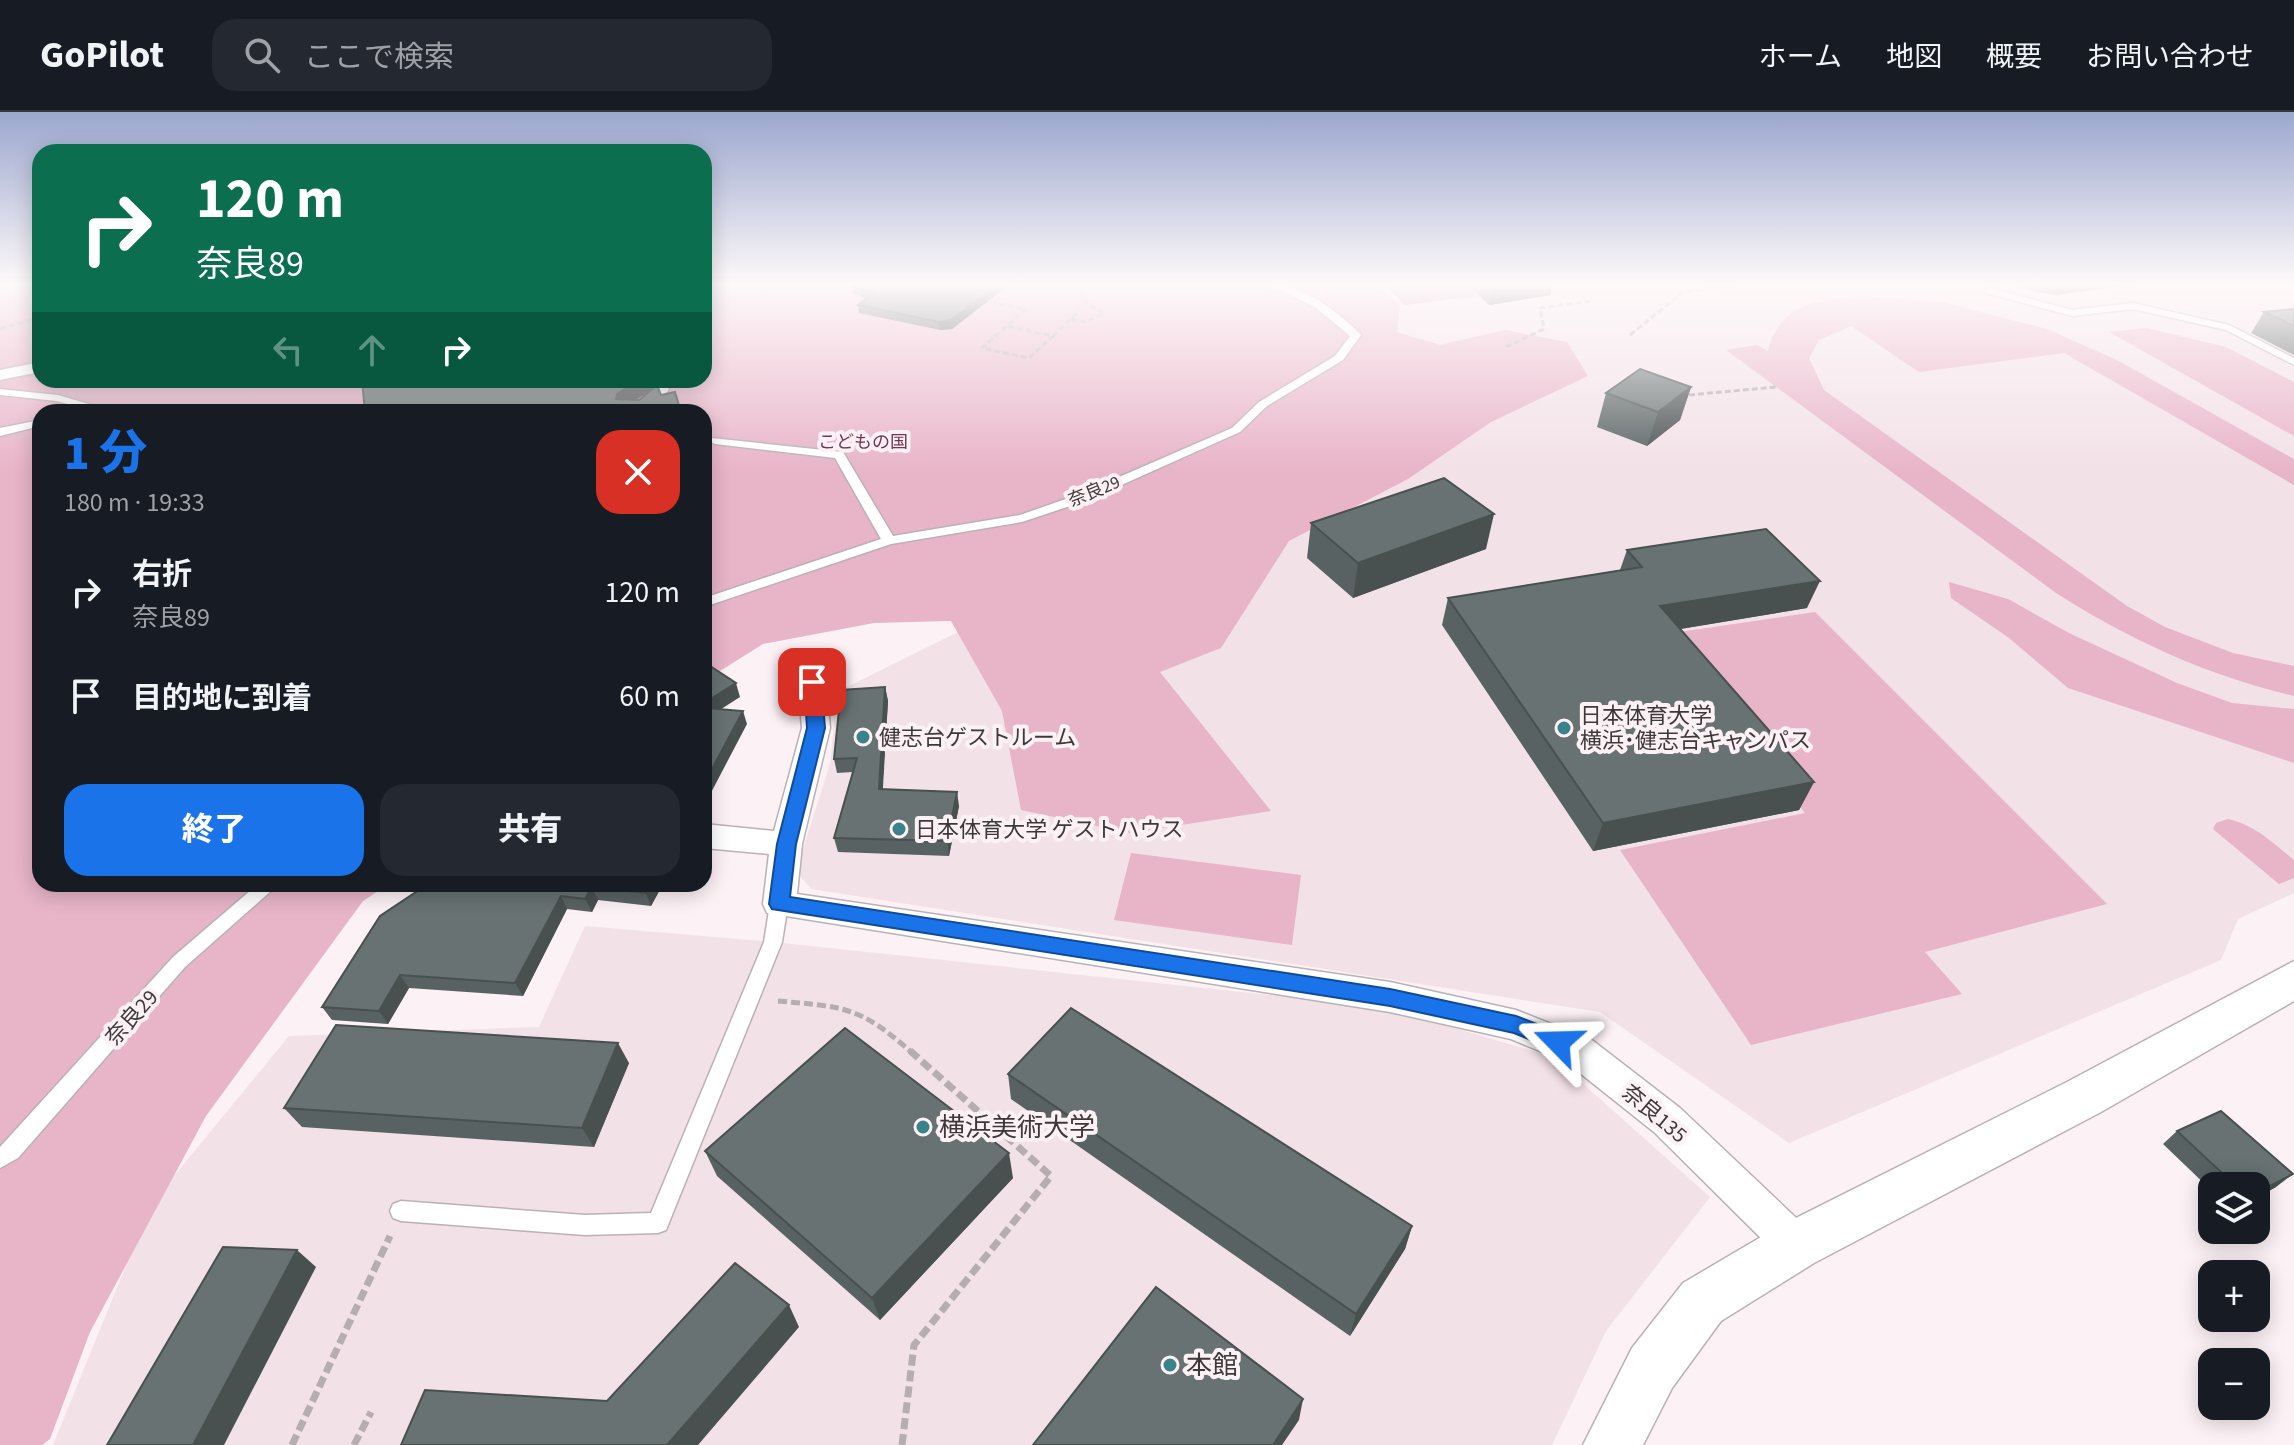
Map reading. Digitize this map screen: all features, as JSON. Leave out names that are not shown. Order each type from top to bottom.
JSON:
[{"type":"street","points":[[0,375],[32,369]]},
{"type":"street","points":[[779,904],[786,844],[816,728],[812,682]]},
{"type":"street","points":[[712,837],[786,844]]},
{"type":"street","name":"奈良135","points":[[779,904],[1390,997],[1516,1025],[1579,1051],[1667,1120],[1796,1245]]},
{"type":"street","points":[[1612,1445],[1652,1368],[1702,1302],[1796,1245],[2084,1097],[2294,979]]},
{"type":"lane","name":"奈良29","points":[[712,600],[889,541],[1022,518],[1084,497],[1236,430],[1263,404],[1339,358],[1348,346]]},
{"type":"lane","points":[[2264,346],[2294,362]]},
{"type":"lane","points":[[646,404],[664,388]]},
{"type":"lane","points":[[0,392],[58,398],[79,404]]},
{"type":"lane","points":[[0,432],[32,425]]},
{"type":"lane","points":[[715,440],[839,455],[889,541]]},
{"type":"lane","name":"奈良29","points":[[0,1158],[11,1151],[179,962],[261,892]]},
{"type":"lane","points":[[401,1211],[585,1225],[658,1223],[773,942],[779,904]]},
{"type":"path","points":[[984,346],[982,348],[1029,358],[1042,346]]},
{"type":"path","points":[[1689,395],[1776,387]]},
{"type":"path","points":[[749,999],[835,1006],[874,1019],[1051,1176],[914,1345],[902,1445]]},
{"type":"path","points":[[292,1445],[401,1211]]},
{"type":"path","points":[[354,1445],[371,1412]]},
{"type":"shaded area","name":"日本体育大学 横浜･健志台キャンパス","points":[[1355,346],[2294,346],[2294,893],[2238,919],[2221,960],[1789,1143],[1600,1012],[811,889],[796,871],[830,764],[837,692],[1150,537]]},
{"type":"shaded area","name":"横浜美術大学","points":[[585,926],[773,942],[1383,1007],[1553,1057],[1710,1197],[1606,1331],[1552,1445],[53,1445],[151,1204],[289,1036],[539,1027]]},
{"type":"green space","name":"こどもの国","points":[[0,346],[32,346],[32,388],[712,388],[712,346],[1570,346],[1588,376],[1491,422],[1408,479],[1289,541],[1221,648],[1160,672],[1271,811],[1130,833],[1021,810],[1002,711],[951,621],[874,623],[763,644],[712,676],[712,404],[32,404],[32,892],[377,892],[363,901],[206,1116],[90,1332],[50,1439],[42,1445],[0,1445]]},
{"type":"green space","points":[[1759,346],[1768,351],[1770,346],[1816,346],[1809,358],[1824,390],[2127,606],[2165,627],[2233,653],[2294,666],[2294,696],[2231,678],[2170,655],[2056,593],[1726,350]]},
{"type":"green space","points":[[1881,346],[2086,346],[2117,360],[2294,459],[2294,485],[2064,353],[1919,372]]},
{"type":"green space","points":[[2134,346],[2223,346],[2294,382],[2294,436]]},
{"type":"green space","points":[[1949,582],[2008,599],[2069,633],[2177,683],[2232,703],[2294,709],[2294,763],[2068,688],[2009,638],[1951,598]]},
{"type":"green space","points":[[1815,612],[2107,904],[1925,952],[1962,994],[1751,1045],[1620,850],[1805,813],[1659,635]]},
{"type":"green space","points":[[2228,819],[2255,830],[2294,860],[2294,878],[2279,884],[2213,829],[2216,823]]},
{"type":"green space","points":[[1131,853],[1301,875],[1292,945],[1114,920]]},
{"type":"building","points":[[1640,369],[1691,387],[1658,412],[1606,393]]},
{"type":"building","points":[[363,388],[626,388],[617,394],[616,399],[639,400],[653,388],[658,388],[661,395],[675,392],[679,404],[364,404]]},
{"type":"building","points":[[1444,478],[1494,514],[1358,563],[1311,523]]},
{"type":"building","points":[[1766,529],[1820,581],[1660,606],[1814,782],[1603,823],[1448,598],[1642,567],[1627,550]]},
{"type":"building","points":[[712,667],[736,683],[712,698]]},
{"type":"building","points":[[885,687],[879,789],[957,792],[947,841],[834,838],[857,758],[834,759],[841,690]]},
{"type":"building","points":[[712,708],[743,711],[712,769]]},
{"type":"building","points":[[416,892],[589,892],[585,899],[561,896],[515,983],[400,975],[379,1011],[322,1007],[380,916]]},
{"type":"building","points":[[1071,1008],[1412,1226],[1356,1314],[1008,1074]]},
{"type":"building","points":[[336,1025],[618,1043],[582,1128],[284,1108]]},
{"type":"building","points":[[845,1028],[1009,1153],[872,1298],[705,1151]]},
{"type":"building","points":[[2221,1111],[2293,1174],[2270,1186],[2270,1172],[2221,1172],[2177,1131]]},
{"type":"building","points":[[223,1247],[297,1250],[193,1445],[107,1445]]},
{"type":"building","points":[[735,1263],[789,1305],[667,1445],[401,1445],[425,1390],[607,1401]]},
{"type":"building","name":"本館","points":[[1156,1287],[1303,1399],[1273,1445],[1033,1445]]},
{"type":"place","name":"日本体育大学 横浜･健志台キャンパス","points":[[1564,728]]},
{"type":"place","name":"健志台ゲストルーム","points":[[863,737]]},
{"type":"place","name":"日本体育大学 ゲストハウス","points":[[899,829]]},
{"type":"place","name":"横浜美術大学","points":[[923,1127]]},
{"type":"place","name":"本館","points":[[1170,1365]]},
{"type":"route","points":[[812,682],[816,728],[786,844],[779,904],[1390,997],[1516,1025],[1558,1042]]}]
